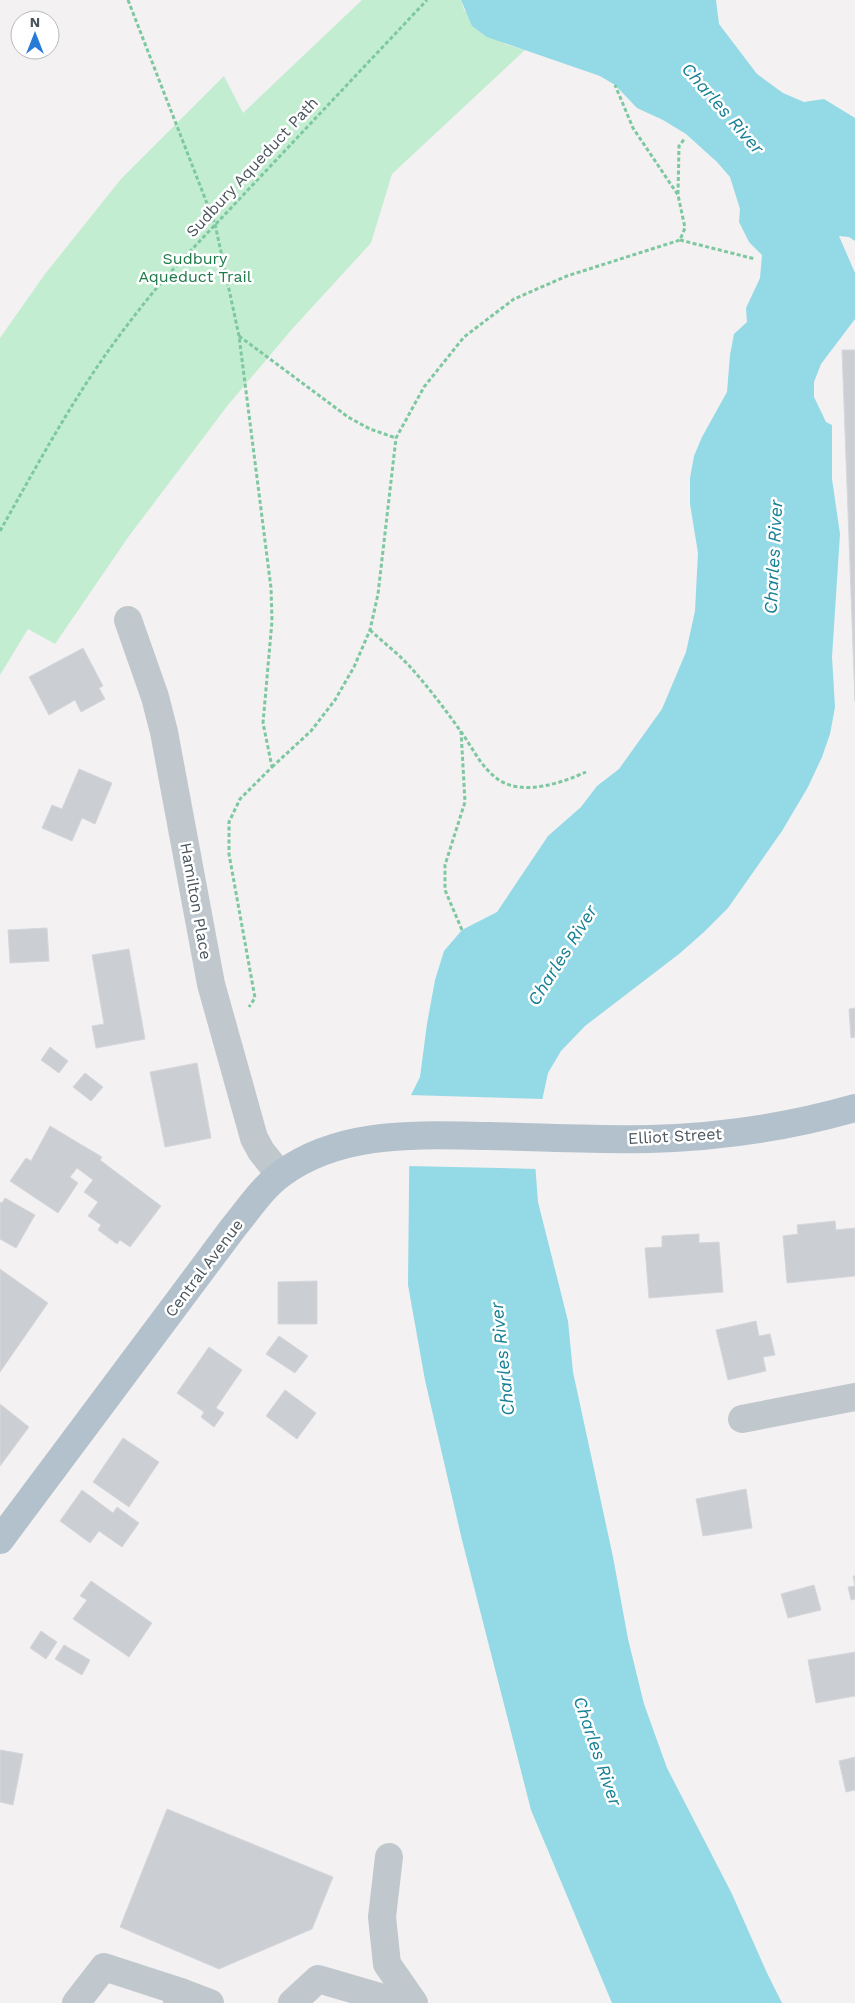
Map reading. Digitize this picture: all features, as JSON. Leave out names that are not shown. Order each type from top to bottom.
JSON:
[{"type":"main road","name":"Elliot Street","points":[[492,1136],[650,1139],[727,1134],[770,1128],[855,1108]]},
{"type":"main road","name":"Central Avenue","points":[[0,1540],[233,1228],[259,1196],[280,1175],[308,1159],[341,1147],[378,1138],[406,1135],[492,1136]]},
{"type":"street","name":"Hamilton Place","points":[[128,620],[155,697],[164,732],[207,963],[228,1044],[254,1138],[261,1151],[280,1175]]},
{"type":"street","points":[[742,1419],[855,1396]]},
{"type":"street","points":[[389,1857],[382,1917],[387,1964],[414,2003]]},
{"type":"street","points":[[76,2003],[104,1967],[179,1998],[210,2003]]},
{"type":"street","points":[[292,2003],[318,1978],[400,2003]]},
{"type":"path","points":[[128,0],[215,224],[239,336],[271,588],[272,621],[263,723],[272,767]]},
{"type":"path","name":"Sudbury Aqueduct Path","points":[[0,531],[68,411],[115,340],[164,279],[427,0]]},
{"type":"path","points":[[615,85],[633,128],[678,195]]},
{"type":"path","points":[[680,240],[685,228],[678,195],[679,146],[685,138]]},
{"type":"path","points":[[228,1044],[255,998],[229,854],[230,822],[240,798],[311,731],[335,700],[354,667],[370,630],[378,594],[396,438],[424,387],[464,337],[514,299],[567,276],[680,240],[755,260]]},
{"type":"path","points":[[239,336],[348,417],[370,429],[396,438]]},
{"type":"path","points":[[370,630],[411,667],[461,731],[484,766],[499,780],[517,786],[543,787],[567,781],[586,772]]},
{"type":"path","points":[[461,731],[465,802],[446,865],[446,890],[462,930]]},
{"type":"green space","name":"Sudbury Aqueduct Trail","points":[[362,0],[461,0],[464,10],[505,44],[525,50],[392,174],[371,243],[293,328],[228,405],[129,536],[55,644],[28,629],[0,675],[0,338],[45,274],[121,179],[224,76],[243,113]]},
{"type":"water","name":"Charles River","points":[[461,0],[716,0],[719,24],[757,74],[783,93],[804,102],[824,99],[855,118],[855,241],[849,237],[839,236],[855,273],[855,319],[821,364],[814,382],[814,397],[826,422],[832,425],[832,479],[840,534],[832,657],[835,707],[830,734],[808,787],[782,831],[728,908],[679,954],[585,1026],[561,1051],[548,1073],[543,1096],[535,1163],[538,1202],[568,1321],[573,1372],[613,1557],[628,1639],[644,1704],[667,1768],[732,1894],[782,2003],[612,2003],[531,1810],[462,1540],[425,1380],[408,1285],[410,1097],[420,1077],[435,980],[444,951],[462,930],[497,912],[548,836],[581,807],[597,786],[619,769],[662,709],[686,652],[695,611],[698,553],[690,504],[690,478],[694,456],[702,437],[727,392],[734,334],[747,322],[746,308],[760,278],[762,255],[749,242],[739,222],[740,209],[730,177],[717,162],[686,134],[663,120],[637,108],[615,85],[600,76],[487,37],[472,26]]},
{"type":"pier","points":[[409,1095],[545,1099],[538,1169],[407,1166]]},
{"type":"building","points":[[842,350],[855,350],[855,701]]},
{"type":"building","points":[[83,648],[103,686],[99,688],[105,699],[81,712],[75,700],[49,715],[29,677]]},
{"type":"building","points":[[79,769],[112,783],[95,824],[82,818],[72,841],[42,828],[52,805],[62,809]]},
{"type":"building","points":[[47,928],[49,961],[10,963],[8,930]]},
{"type":"building","points":[[129,949],[145,1039],[96,1048],[92,1026],[104,1024],[92,955]]},
{"type":"building","points":[[855,1008],[855,1037],[851,1038],[849,1009]]},
{"type":"building","points":[[50,1047],[68,1061],[59,1073],[41,1060]]},
{"type":"building","points":[[197,1063],[211,1138],[165,1147],[150,1072]]},
{"type":"building","points":[[85,1073],[103,1087],[91,1101],[73,1087]]},
{"type":"building","points":[[50,1126],[102,1157],[100,1160],[161,1206],[130,1247],[120,1240],[117,1244],[98,1230],[101,1225],[88,1216],[98,1202],[84,1192],[93,1180],[77,1168],[70,1177],[78,1183],[58,1213],[10,1181],[26,1158],[31,1161]]},
{"type":"building","points":[[5,1198],[35,1215],[16,1248],[0,1239],[0,1202],[2,1203]]},
{"type":"building","points":[[835,1221],[836,1230],[855,1228],[855,1276],[787,1283],[783,1236],[798,1234],[797,1225]]},
{"type":"building","points":[[699,1234],[699,1243],[719,1242],[723,1292],[649,1298],[645,1248],[662,1247],[662,1236]]},
{"type":"building","points":[[0,1269],[48,1303],[0,1372]]},
{"type":"building","points":[[317,1281],[317,1324],[278,1324],[278,1282]]},
{"type":"building","points":[[756,1321],[759,1336],[770,1334],[775,1355],[763,1357],[766,1371],[728,1380],[716,1330]]},
{"type":"building","points":[[279,1336],[308,1356],[295,1373],[266,1354]]},
{"type":"building","points":[[209,1347],[242,1370],[216,1408],[224,1413],[214,1427],[201,1417],[204,1412],[177,1393]]},
{"type":"building","points":[[285,1390],[316,1413],[297,1439],[266,1416]]},
{"type":"building","points":[[0,1404],[29,1427],[0,1466]]},
{"type":"building","points":[[123,1438],[159,1462],[129,1507],[93,1482]]},
{"type":"building","points":[[746,1489],[752,1528],[703,1536],[696,1499]]},
{"type":"building","points":[[82,1490],[113,1513],[117,1507],[139,1523],[122,1547],[99,1531],[90,1543],[60,1521]]},
{"type":"building","points":[[91,1581],[152,1623],[129,1657],[73,1619],[87,1600],[80,1596]]},
{"type":"building","points":[[814,1585],[821,1610],[788,1618],[781,1594]]},
{"type":"building","points":[[855,1586],[855,1599],[851,1600],[848,1587]]},
{"type":"building","points":[[41,1631],[57,1642],[46,1659],[30,1648]]},
{"type":"building","points":[[64,1645],[90,1660],[82,1675],[55,1659]]},
{"type":"building","points":[[855,1652],[855,1696],[816,1703],[808,1660]]},
{"type":"building","points":[[0,1750],[23,1754],[13,1805],[0,1802]]},
{"type":"building","points":[[855,1757],[855,1790],[846,1792],[839,1761]]},
{"type":"building","points":[[167,1809],[333,1877],[312,1929],[219,1969],[120,1927]]}]
